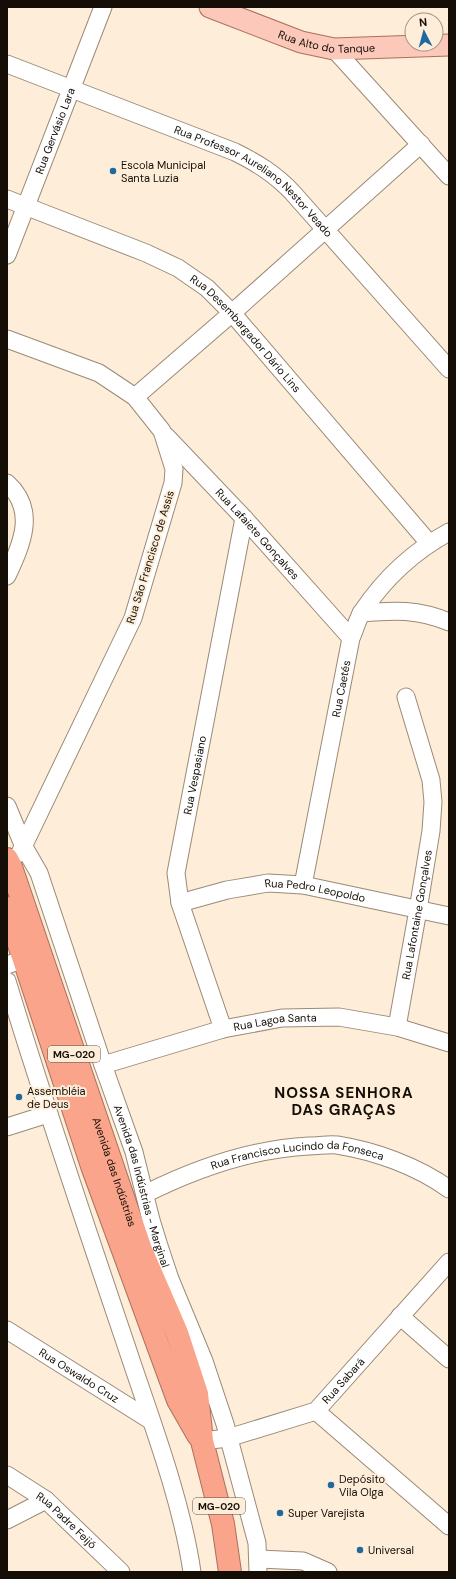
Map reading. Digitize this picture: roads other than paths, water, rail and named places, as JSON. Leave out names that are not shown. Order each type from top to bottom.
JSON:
[{"type":"highway","name":"Avenida das Indústrias","points":[[14,857],[150,1248],[197,1394],[202,1441],[223,1524],[230,1572]]},
{"type":"highway","name":"Avenida das Indústrias","points":[[7,908],[15,962],[42,1014],[92,1166],[178,1400],[202,1441]]},
{"type":"main road","name":"Rua Alto do Tanque","points":[[210,7],[301,42],[334,49],[449,45]]},
{"type":"street","name":"Rua Gervásio Lara","points":[[7,255],[103,7]]},
{"type":"street","points":[[334,49],[449,176]]},
{"type":"street","name":"Rua Professor Aureliano Nestor Veado","points":[[7,64],[251,160],[280,179],[449,369]]},
{"type":"street","points":[[135,397],[232,313],[421,144]]},
{"type":"street","name":"Rua Desembargador Dário Lins","points":[[7,199],[146,253],[178,268],[207,288],[232,313],[429,543]]},
{"type":"street","name":"Rua São Francisco de Assis","points":[[7,339],[99,373],[135,397],[162,431],[174,468],[173,483],[133,618],[14,857]]},
{"type":"street","name":"Rua Lafaiete Gonçalves","points":[[162,431],[244,518],[351,638]]},
{"type":"street","points":[[7,482],[16,491],[23,508],[25,528],[15,560],[7,576]]},
{"type":"street","name":"Rua Vespasiano","points":[[223,1029],[180,903],[176,873],[244,518]]},
{"type":"street","name":"Rua Caetés","points":[[303,884],[351,638],[361,613],[398,569],[429,543],[449,532]]},
{"type":"street","points":[[361,613],[394,610],[418,612],[449,622]]},
{"type":"street","name":"Rua Lafontaine Gonçalves","points":[[397,1027],[431,831],[433,802],[431,780],[406,697]]},
{"type":"street","name":"Avenida das Indústrias - Marginal","points":[[7,806],[14,857],[39,873],[103,1065],[134,1152],[151,1220],[150,1248],[170,1279],[204,1361],[228,1438],[257,1543],[259,1566]]},
{"type":"street","name":"Rua Pedro Leopoldo","points":[[180,903],[227,890],[268,883],[303,884],[449,916]]},
{"type":"street","points":[[7,981],[48,1114],[150,1420],[184,1528],[192,1572]]},
{"type":"street","points":[[19,1021],[42,1014]]},
{"type":"street","name":"Rua Lagoa Santa","points":[[103,1065],[223,1029],[289,1018],[339,1017],[397,1027],[449,1043]]},
{"type":"street","points":[[7,1127],[48,1114]]},
{"type":"street","name":"Rua Francisco Lucindo da Fonseca","points":[[145,1194],[186,1174],[240,1157],[285,1147],[336,1145],[392,1159],[449,1189]]},
{"type":"street","points":[[119,1237],[130,1247],[150,1248]]},
{"type":"street","name":"Rua Sabará","points":[[202,1441],[228,1438],[316,1411],[449,1262]]},
{"type":"street","points":[[400,1316],[449,1359]]},
{"type":"street","name":"Rua Oswaldo Cruz","points":[[7,1330],[150,1420]]},
{"type":"street","points":[[316,1411],[449,1526]]},
{"type":"street","name":"Rua Padre Feijó","points":[[7,1475],[46,1500],[121,1572]]},
{"type":"street","points":[[7,1520],[46,1500]]},
{"type":"street","points":[[259,1566],[303,1561],[328,1572]]},
{"type":"place","name":"Escola Municipal Santa Luzia","points":[[113,171]]},
{"type":"place","name":"Assembléia de Deus","points":[[19,1097]]},
{"type":"place","name":"Depósito Vila Olga","points":[[331,1485]]},
{"type":"place","name":"Super Varejista","points":[[280,1513]]},
{"type":"place","name":"Universal","points":[[360,1550]]},
{"type":"district","name":"NOSSA SENHORA DAS GRAÇAS","points":[[344,1102]]}]
